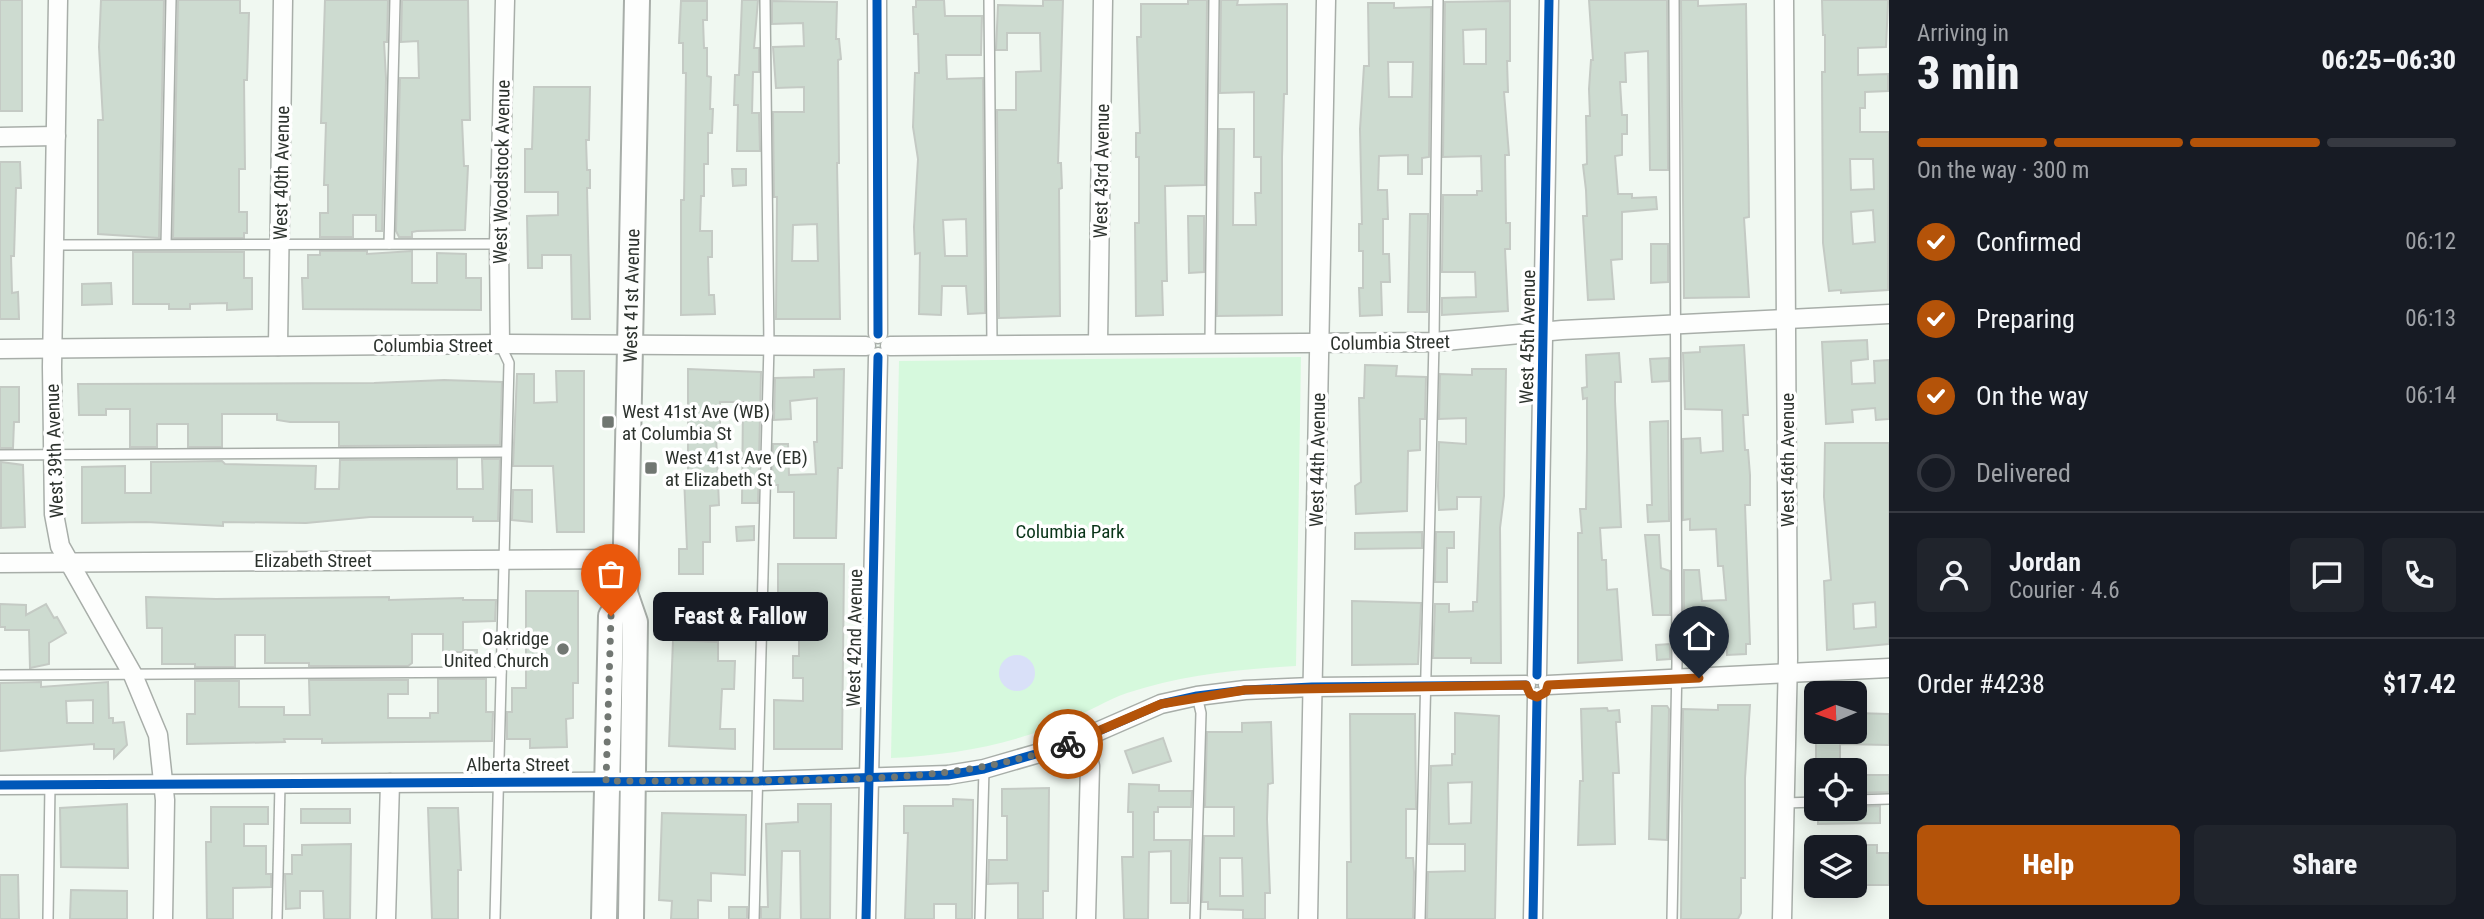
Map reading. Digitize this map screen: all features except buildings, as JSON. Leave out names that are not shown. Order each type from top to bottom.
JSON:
[{"type":"main road","name":"West 41st Avenue","points":[[631,919],[635,622],[625,593],[637,0]]},
{"type":"main road","name":"West 41st Avenue","points":[[604,919],[611,616],[625,593]]},
{"type":"street","name":"West 39th Avenue","points":[[58,0],[51,455],[54,514],[61,546],[133,675],[158,735],[165,785],[163,919]]},
{"type":"street","name":"West 40th Avenue","points":[[278,346],[283,0]]},
{"type":"street","name":"West Woodstock Avenue","points":[[500,344],[499,244],[505,0]]},
{"type":"street","name":"West 42nd Avenue","points":[[866,919],[878,346],[877,0]]},
{"type":"street","name":"West 43rd Avenue","points":[[1098,343],[1103,0]]},
{"type":"street","name":"West 44th Avenue","points":[[1308,919],[1326,0]]},
{"type":"street","name":"West 45th Avenue","points":[[1533,919],[1549,0]]},
{"type":"street","name":"West 46th Avenue","points":[[1782,919],[1788,674],[1784,0]]},
{"type":"street","points":[[0,137],[56,136]]},
{"type":"street","name":"Columbia Street","points":[[0,349],[500,344],[878,346],[1434,342],[1544,333],[1889,314]]},
{"type":"street","name":"Elizabeth Street","points":[[0,563],[626,559]]},
{"type":"street","name":"Alberta Street","points":[[0,785],[868,779],[948,775],[984,769],[1067,745],[1161,704],[1196,696],[1245,690],[1537,685],[1889,668]]},
{"type":"street","points":[[1083,737],[1090,766],[1086,919]]},
{"type":"street","points":[[386,919],[390,783]]},
{"type":"lane","points":[[166,244],[171,0]]},
{"type":"lane","points":[[389,244],[395,0]]},
{"type":"lane","points":[[754,919],[769,345],[765,0]]},
{"type":"lane","points":[[989,0],[992,344]]},
{"type":"lane","points":[[1210,342],[1214,0]]},
{"type":"lane","points":[[1420,919],[1434,342],[1438,0]]},
{"type":"lane","points":[[1672,919],[1677,679],[1674,0]]},
{"type":"lane","points":[[55,245],[499,244]]},
{"type":"lane","points":[[495,919],[509,363],[500,344]]},
{"type":"lane","points":[[0,455],[506,452]]},
{"type":"lane","points":[[0,675],[501,672]]},
{"type":"lane","points":[[1195,919],[1201,713],[1196,696]]},
{"type":"lane","points":[[980,919],[984,769]]},
{"type":"lane","points":[[277,919],[280,784]]},
{"type":"lane","points":[[48,919],[50,785]]},
{"type":"lane","points":[[1867,800],[1889,799]]},
{"type":"lane","points":[[1785,803],[1804,802]]},
{"type":"green space","name":"Columbia Park","points":[[1301,357],[1296,666],[1189,677],[1127,693],[1047,729],[1003,742],[959,751],[891,758],[899,361]]},
{"type":"water","points":[[1017,655],[1030,660],[1035,673],[1030,686],[1017,691],[1004,686],[999,673],[1004,660]]},
{"type":"cycle path","points":[[877,0],[878,334]]},
{"type":"cycle path","points":[[1537,675],[1549,0]]},
{"type":"cycle path","points":[[866,919],[878,357]]},
{"type":"cycle path","points":[[0,785],[759,781],[948,775],[984,769],[1067,745],[1161,704],[1197,696],[1245,690],[1312,687],[1526,685]]},
{"type":"cycle path","points":[[1533,919],[1537,697]]},
{"type":"way so far","points":[[611,616],[606,781],[886,779],[948,775],[984,769],[1068,744]]},
{"type":"place","name":"West 41st Ave (WB) at Columbia St","points":[[608,422]]},
{"type":"place","name":"West 41st Ave (EB) at Elizabeth St","points":[[651,468]]},
{"type":"place","name":"Feast & Fallow","points":[[611,616]]},
{"type":"place","name":"Oakridge United Church","points":[[563,649]]},
{"type":"route","points":[[1068,744],[1104,726],[1161,704],[1196,696],[1245,690],[1526,685],[1528,692],[1537,697],[1544,695],[1548,685],[1699,678]]}]
